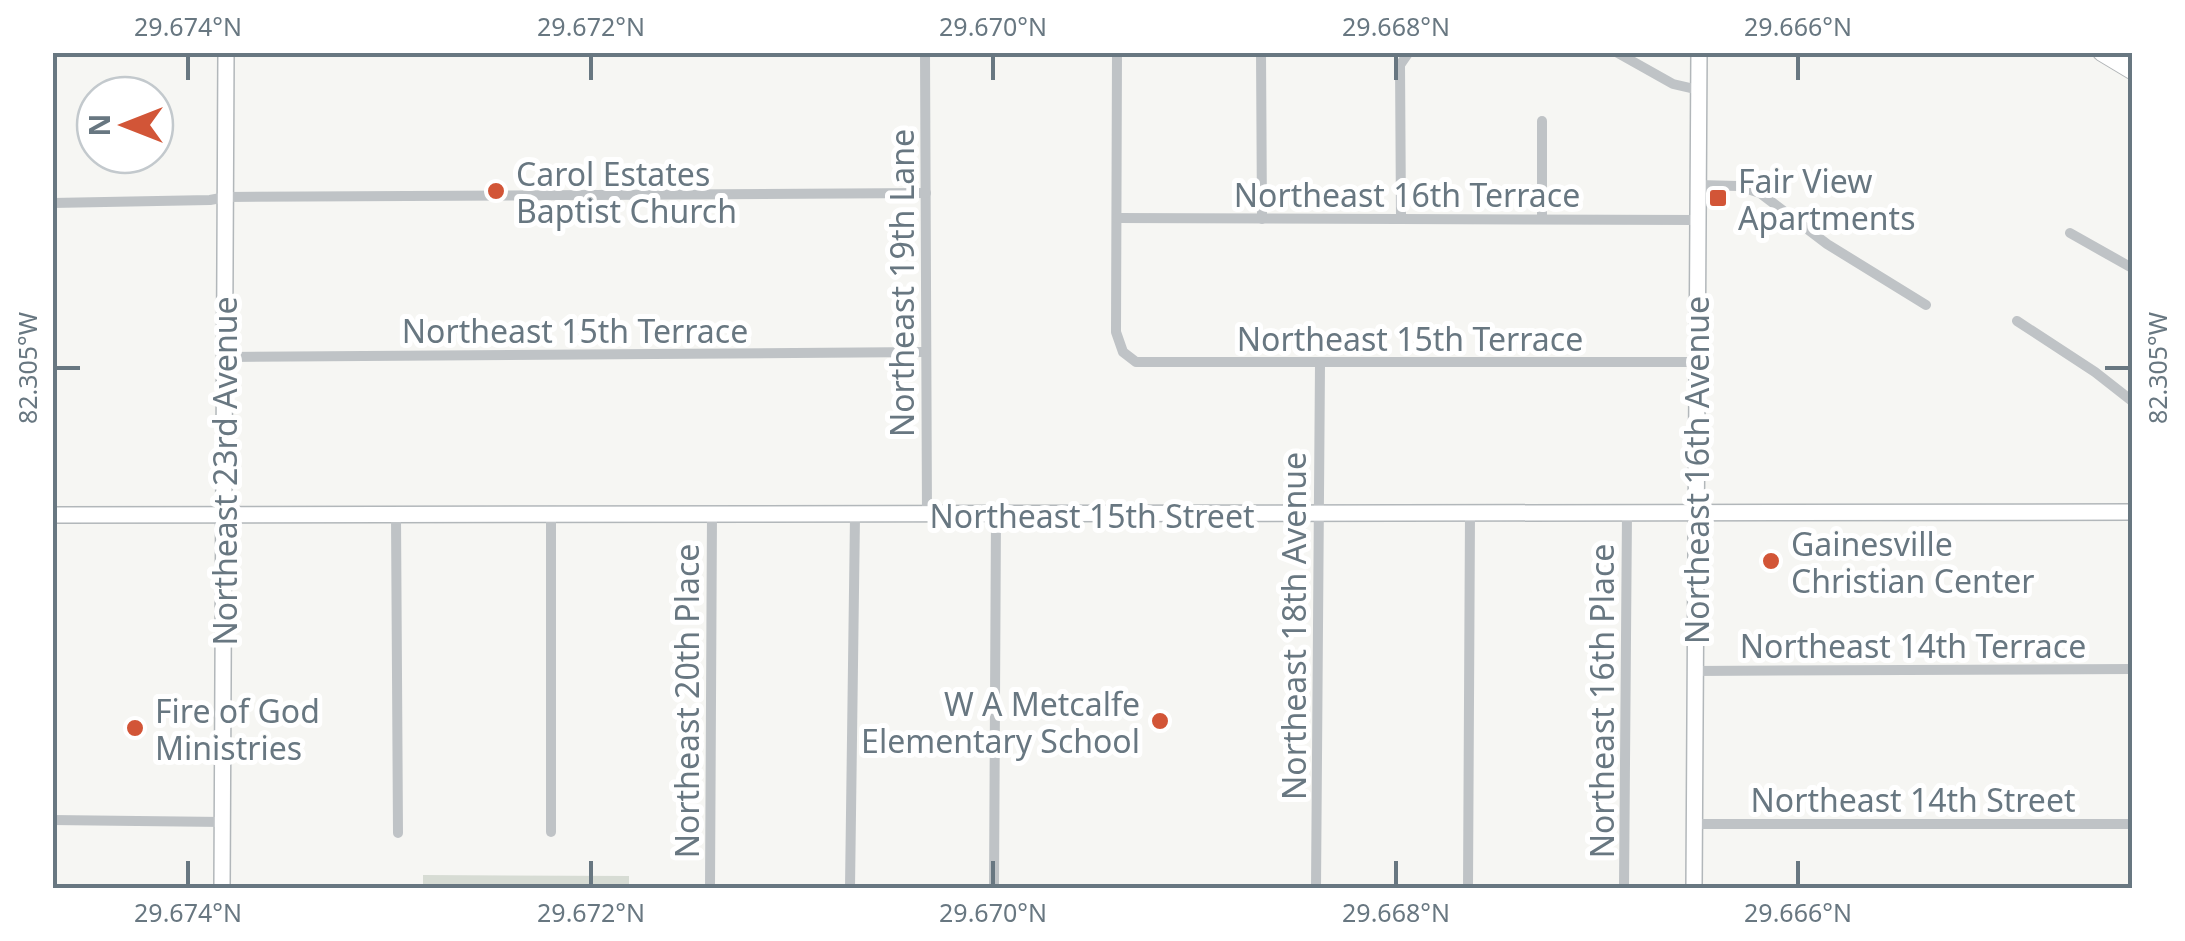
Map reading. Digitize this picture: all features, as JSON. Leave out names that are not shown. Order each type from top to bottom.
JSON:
[{"type":"highway","points":[[2102,52],[2132,70]]},
{"type":"street","name":"Northeast 23rd Avenue","points":[[222,888],[226,52]]},
{"type":"street","name":"Northeast 19th Lane","points":[[925,52],[927,515]]},
{"type":"street","points":[[1116,218],[1117,52]]},
{"type":"street","points":[[1262,52],[1262,219]]},
{"type":"street","points":[[1401,218],[1400,65],[1410,52]]},
{"type":"street","points":[[1616,52],[1673,84],[1698,90]]},
{"type":"street","name":"Northeast 16th Avenue","points":[[1694,888],[1699,52]]},
{"type":"street","points":[[1542,121],[1542,218]]},
{"type":"street","points":[[1698,185],[1738,186],[1760,193],[1828,244],[1926,305]]},
{"type":"street","points":[[52,203],[226,197],[926,194]]},
{"type":"street","name":"Northeast 16th Terrace","points":[[1116,218],[1698,220]]},
{"type":"street","name":"Northeast 15th Terrace","points":[[1116,218],[1116,332],[1126,355],[1136,362],[1696,362]]},
{"type":"street","points":[[2070,233],[2132,268]]},
{"type":"street","points":[[2017,321],[2132,401]]},
{"type":"street","name":"Northeast 15th Terrace","points":[[225,357],[925,352]]},
{"type":"street","name":"Northeast 18th Avenue","points":[[1316,888],[1320,364]]},
{"type":"street","name":"Northeast 15th Street","points":[[52,516],[2132,512]]},
{"type":"street","name":"Northeast 16th Place","points":[[1624,888],[1627,513]]},
{"type":"street","points":[[551,514],[552,832]]},
{"type":"street","name":"Northeast 20th Place","points":[[710,888],[712,514]]},
{"type":"street","points":[[994,888],[996,514]]},
{"type":"street","points":[[1468,888],[1470,514]]},
{"type":"street","points":[[850,888],[855,516]]},
{"type":"street","points":[[396,517],[398,834]]},
{"type":"street","name":"Northeast 14th Terrace","points":[[1694,671],[2132,669]]},
{"type":"street","points":[[52,820],[223,822]]},
{"type":"street","name":"Northeast 14th Street","points":[[1694,824],[2132,824]]},
{"type":"shaded area","points":[[423,875],[629,876],[629,888],[423,888]]},
{"type":"place","name":"Carol Estates Baptist Church","points":[[496,191]]},
{"type":"place","name":"Fair View Apartments","points":[[1718,198]]},
{"type":"place","name":"Gainesville Christian Center","points":[[1771,561]]},
{"type":"place","name":"W A Metcalfe Elementary School","points":[[1160,721]]},
{"type":"place","name":"Fire of God Ministries","points":[[135,728]]}]
